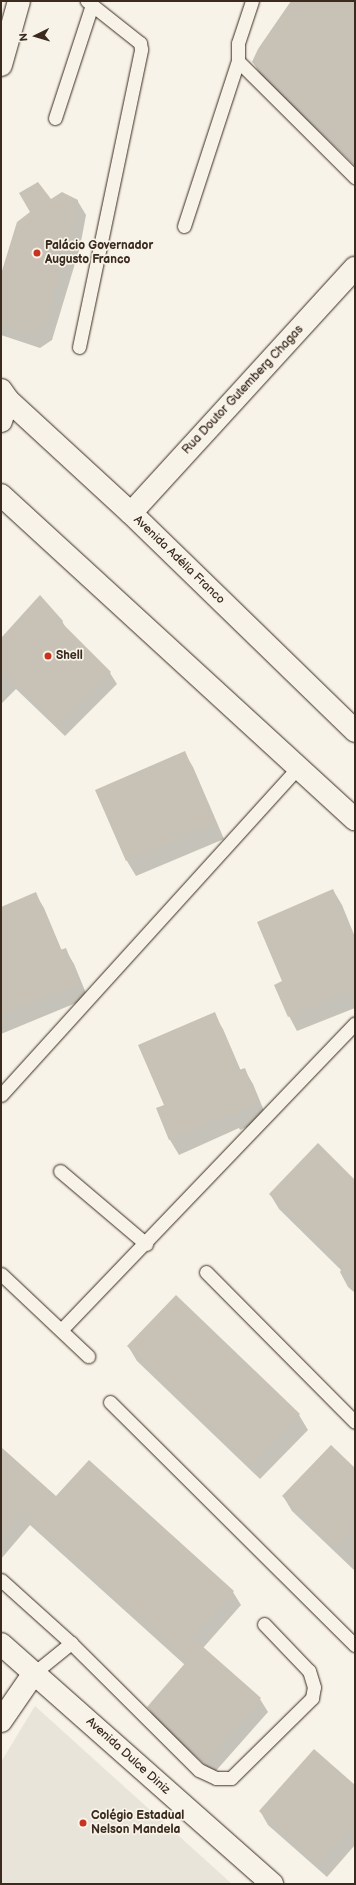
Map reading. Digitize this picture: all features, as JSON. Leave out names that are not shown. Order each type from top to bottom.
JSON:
[{"type":"main road","points":[[1,64],[18,1]]},
{"type":"main road","name":"Rua Doutor Gutemberg Chagas","points":[[130,512],[355,268]]},
{"type":"main road","points":[[1,421],[5,395]]},
{"type":"main road","name":"Avenida Adélia Franco","points":[[5,395],[130,512],[355,731]]},
{"type":"main road","points":[[1,495],[355,819]]},
{"type":"main road","name":"Avenida Dulce Diniz","points":[[1,1644],[272,1884]]},
{"type":"main road","points":[[1,1722],[34,1673]]},
{"type":"lane","points":[[184,226],[238,60],[238,43],[252,1]]},
{"type":"lane","points":[[55,118],[89,3],[140,43],[141,49],[78,347]]},
{"type":"lane","points":[[238,60],[355,177]]},
{"type":"lane","points":[[1,1095],[298,767]]},
{"type":"lane","points":[[61,1330],[146,1244],[355,1024]]},
{"type":"lane","points":[[60,1171],[146,1244]]},
{"type":"lane","points":[[206,1272],[355,1422]]},
{"type":"lane","points":[[1,1274],[88,1356]]},
{"type":"lane","points":[[110,1402],[355,1645]]},
{"type":"lane","points":[[1,1580],[71,1643],[199,1770],[216,1778],[231,1778],[312,1698],[314,1687],[309,1671],[264,1624]]},
{"type":"lane","points":[[34,1673],[71,1643]]},
{"type":"shaded area","name":"Colégio Estadual Nelson Mandela","points":[[35,1706],[232,1884],[1,1884],[1,1762]]},
{"type":"building","points":[[291,1],[355,1],[355,161],[252,62],[258,49]]},
{"type":"building","name":"Palácio Governador Augusto Franco","points":[[38,182],[51,199],[62,192],[78,200],[72,232],[44,325],[31,334],[1,324],[1,274],[17,222],[30,212],[19,193]]},
{"type":"building","name":"Shell","points":[[40,595],[63,621],[62,623],[111,672],[58,725],[1,670],[1,638]]},
{"type":"building","points":[[185,751],[216,823],[126,861],[95,790]]},
{"type":"building","points":[[333,889],[355,940],[355,988],[288,1017],[274,985],[282,981],[257,922]]},
{"type":"building","points":[[36,892],[60,950],[66,948],[80,983],[1,1015],[1,907]]},
{"type":"building","points":[[215,1012],[239,1070],[245,1068],[259,1103],[169,1140],[156,1108],[164,1105],[138,1045]]},
{"type":"building","points":[[318,1143],[355,1180],[355,1278],[269,1194]]},
{"type":"building","points":[[176,1295],[300,1414],[251,1465],[127,1346]]},
{"type":"building","points":[[331,1445],[355,1468],[355,1524],[334,1546],[282,1496]]},
{"type":"building","points":[[1,1447],[56,1496],[89,1460],[234,1591],[193,1638],[261,1698],[206,1761],[147,1707],[187,1661],[22,1513],[1,1537]]},
{"type":"building","points":[[314,1749],[355,1785],[355,1823],[319,1864],[259,1811]]},
{"type":"place","name":"Palácio Governador Augusto Franco","points":[[37,253]]},
{"type":"place","name":"Shell","points":[[48,656]]},
{"type":"place","name":"Colégio Estadual Nelson Mandela","points":[[83,1823]]}]
